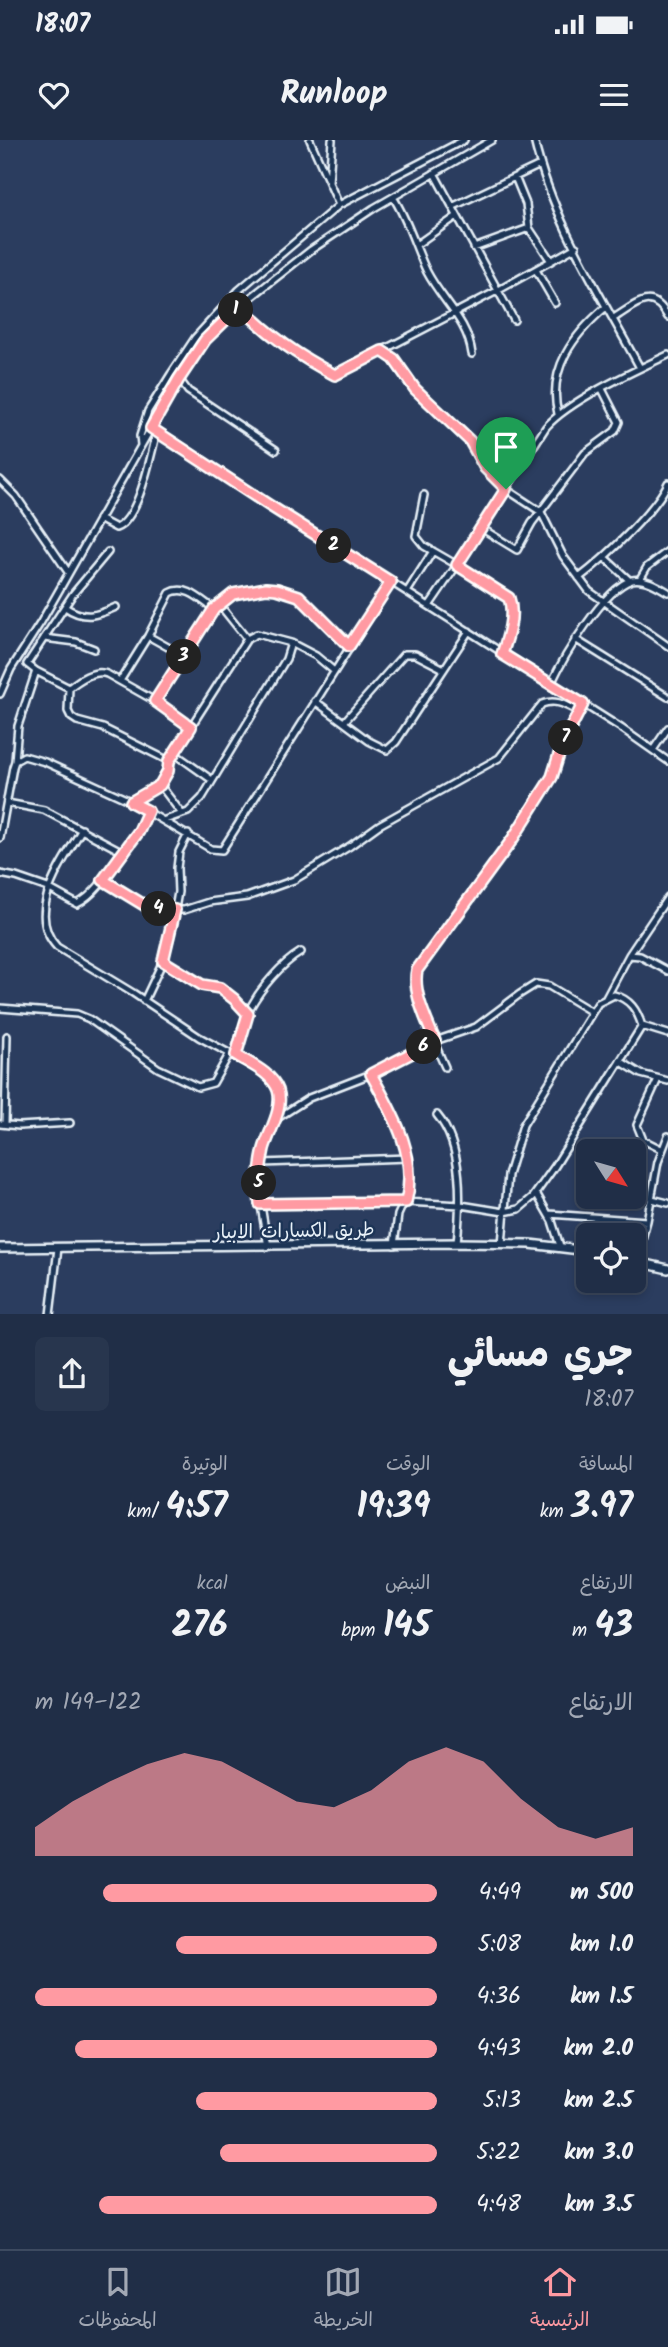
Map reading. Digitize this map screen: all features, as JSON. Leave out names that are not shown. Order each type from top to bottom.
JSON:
[{"type":"street","points":[[310,140],[339,205]]},
{"type":"street","points":[[329,183],[332,140]]},
{"type":"street","points":[[141,445],[140,436],[148,411],[195,338],[239,290],[339,205],[464,140]]},
{"type":"street","points":[[99,519],[116,528],[123,526],[128,519],[135,505],[154,429],[179,379],[205,340],[240,306],[311,250],[393,197],[492,140]]},
{"type":"street","points":[[534,140],[550,195],[640,368]]},
{"type":"street","points":[[452,207],[540,165]]},
{"type":"street","points":[[434,173],[514,320]]},
{"type":"street","points":[[514,177],[526,204],[529,228],[551,261]]},
{"type":"street","points":[[393,197],[406,220],[428,273],[467,334],[472,354]]},
{"type":"street","points":[[416,245],[457,216]]},
{"type":"street","points":[[474,248],[529,228]]},
{"type":"street","points":[[240,306],[270,336],[309,362],[335,375],[576,247]]},
{"type":"street","points":[[536,270],[555,303]]},
{"type":"street","points":[[614,318],[642,301],[654,300],[668,317]]},
{"type":"street","points":[[558,414],[554,392],[559,365],[584,328],[606,307]]},
{"type":"street","points":[[382,351],[394,359],[415,389],[470,441],[485,468],[506,489],[541,512],[562,556],[589,591],[668,646]]},
{"type":"street","points":[[429,606],[558,414],[668,355]]},
{"type":"street","points":[[179,379],[187,391],[276,450]]},
{"type":"street","points":[[481,528],[517,550],[541,512],[585,453],[615,431],[619,422],[602,389]]},
{"type":"street","points":[[0,694],[11,669],[141,445],[154,429]]},
{"type":"street","points":[[154,429],[668,761]]},
{"type":"street","points":[[0,481],[16,496],[68,572]]},
{"type":"street","points":[[579,578],[605,558],[668,485]]},
{"type":"street","points":[[424,495],[416,536],[424,546],[509,598],[510,633],[502,654]]},
{"type":"street","points":[[407,592],[433,551]]},
{"type":"street","points":[[640,579],[647,567],[668,551]]},
{"type":"street","points":[[27,664],[65,607],[108,552]]},
{"type":"street","points":[[605,558],[629,580]]},
{"type":"street","points":[[551,684],[575,639],[605,602],[629,580],[640,579],[668,592]]},
{"type":"street","points":[[15,761],[24,756],[32,757],[131,802],[211,849],[222,850],[391,582]]},
{"type":"street","points":[[155,701],[217,607],[233,594],[256,589],[290,592],[306,602],[349,646]]},
{"type":"street","points":[[120,681],[148,636],[170,593],[176,590],[185,590],[217,607],[247,639]]},
{"type":"street","points":[[65,607],[74,614],[88,617],[116,607]]},
{"type":"street","points":[[315,701],[369,741],[387,750],[396,742],[469,631]]},
{"type":"street","points":[[131,802],[160,785],[168,771],[169,761],[247,639],[257,634],[291,643],[316,656],[334,671]]},
{"type":"street","points":[[148,636],[184,656]]},
{"type":"street","points":[[44,638],[76,642],[94,649]]},
{"type":"street","points":[[575,639],[668,697]]},
{"type":"street","points":[[165,820],[194,808],[202,798],[286,659],[291,643]]},
{"type":"street","points":[[345,722],[404,654],[415,654],[444,669]]},
{"type":"street","points":[[19,659],[69,688]]},
{"type":"street","points":[[0,838],[15,761],[18,726],[36,671]]},
{"type":"street","points":[[69,688],[81,679],[101,672],[155,701],[191,727]]},
{"type":"street","points":[[69,688],[68,710],[71,717],[103,728],[169,761]]},
{"type":"street","points":[[103,880],[149,908],[175,910],[247,897],[294,880],[379,825],[499,758],[542,704],[548,701],[561,703],[579,712]]},
{"type":"street","points":[[444,1067],[425,1016],[416,982],[417,970],[512,840],[552,777],[562,745],[583,704]]},
{"type":"street","points":[[653,750],[668,728]]},
{"type":"street","points":[[174,753],[212,780]]},
{"type":"street","points":[[160,785],[183,814]]},
{"type":"street","points":[[7,803],[44,810],[123,852]]},
{"type":"street","points":[[0,874],[48,888],[77,904],[103,880],[139,831],[148,811]]},
{"type":"street","points":[[82,828],[48,888],[44,928],[57,947],[199,1037],[260,1070],[279,1091],[276,1119],[265,1147],[258,1188],[268,1247]]},
{"type":"street","points":[[144,1001],[163,961],[175,910],[179,852],[188,834]]},
{"type":"street","points":[[606,998],[629,955],[668,897]]},
{"type":"street","points":[[0,1008],[77,1014],[89,1019],[159,1068],[198,1087],[213,1083],[233,1054],[248,1014],[280,969],[301,952]]},
{"type":"street","points":[[629,955],[640,956],[668,971]]},
{"type":"street","points":[[163,961],[202,985],[220,988],[248,1014]]},
{"type":"street","points":[[276,1119],[309,1098],[371,1074],[435,1041],[476,1027],[536,984],[549,986],[592,1012]]},
{"type":"street","points":[[502,1244],[508,1175],[523,1125],[592,1012],[598,1003],[614,995],[629,1002],[638,1014],[642,1026]]},
{"type":"street","points":[[642,1026],[668,1034]]},
{"type":"street","points":[[260,1204],[406,1202],[461,1205],[504,1212],[526,1206],[642,1026]]},
{"type":"street","points":[[7,1036],[3,1124],[70,1123]]},
{"type":"street","points":[[620,1061],[641,1074],[668,1081]]},
{"type":"street","points":[[371,1074],[398,1126],[409,1158],[408,1191],[406,1202],[397,1216],[394,1245]]},
{"type":"street","points":[[659,1079],[637,1125],[643,1140],[661,1149]]},
{"type":"street","points":[[437,1115],[449,1133],[453,1146],[461,1205],[457,1243]]},
{"type":"street","points":[[646,1224],[661,1149],[668,1136]]},
{"type":"street","points":[[262,1163],[409,1158]]},
{"type":"street","points":[[536,1193],[549,1214],[560,1246]]},
{"type":"street","points":[[652,1199],[668,1203]]},
{"type":"street","points":[[549,1214],[647,1221]]},
{"type":"street","points":[[615,1219],[615,1223]]},
{"type":"street","name":"طريق الكسارات الابيار","points":[[0,1248],[457,1243],[576,1249]]},
{"type":"street","points":[[50,1314],[58,1248]]},
{"type":"street","points":[[646,1264],[668,1269]]},
{"type":"route","points":[[240,306],[270,336],[309,362],[335,375],[382,351],[394,359],[415,389],[470,441],[485,468],[506,489],[457,565],[509,598],[510,633],[502,654],[583,704],[562,745],[552,777],[512,840],[417,970],[416,982],[435,1041],[371,1074],[398,1126],[409,1158],[406,1202],[260,1204],[258,1188],[262,1163],[276,1119],[279,1091],[260,1070],[236,1055],[248,1014],[220,988],[202,985],[163,961],[175,910],[149,908],[103,880],[139,831],[148,811],[131,802],[160,785],[168,771],[169,761],[191,727],[155,701],[214,609],[233,594],[266,588],[290,592],[306,602],[349,646],[391,582],[151,428],[205,340],[240,306]]}]
